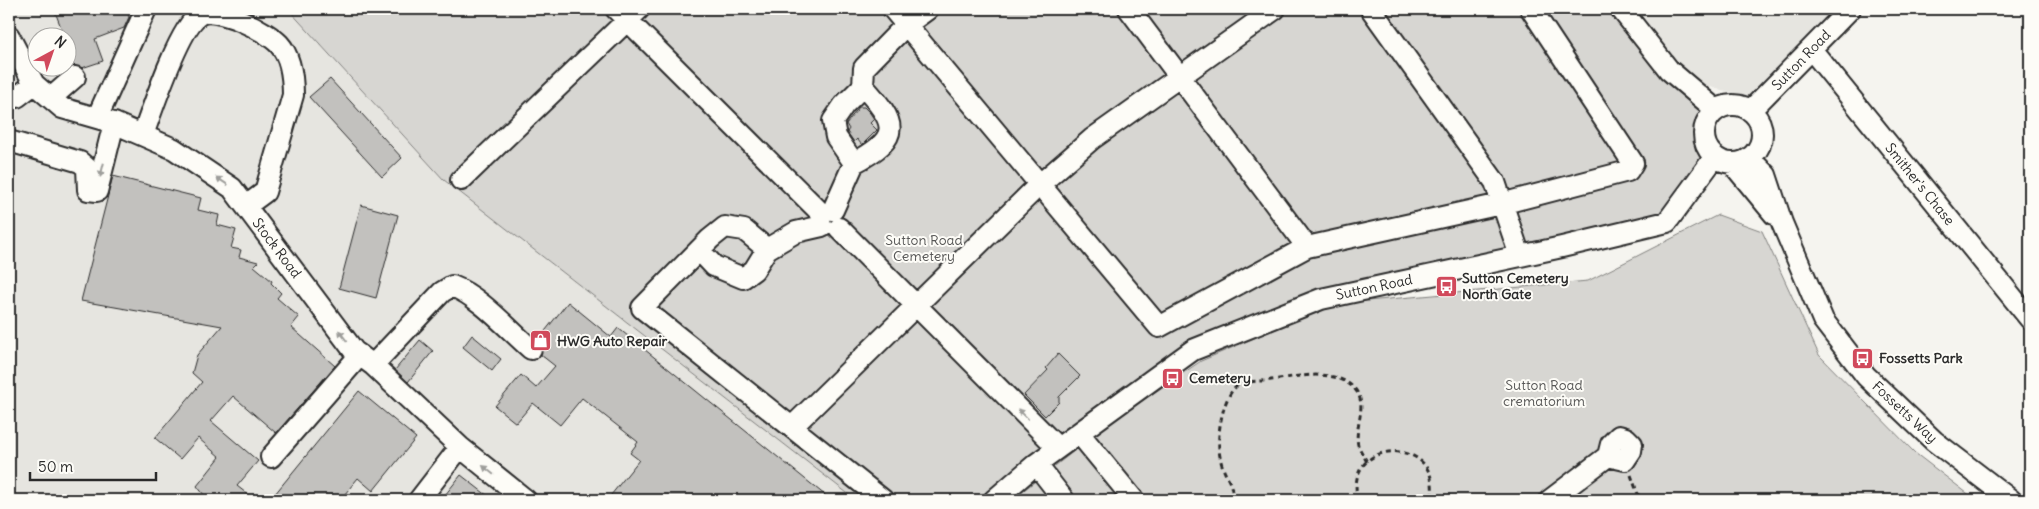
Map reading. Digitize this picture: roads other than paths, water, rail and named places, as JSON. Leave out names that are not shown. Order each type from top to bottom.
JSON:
[{"type":"street","points":[[9,141],[80,162],[88,168],[88,190],[97,191],[105,120],[146,9]]},
{"type":"street","points":[[893,9],[1038,185],[1159,327],[1307,248],[1501,204],[1628,171],[1634,163],[1531,9]]},
{"type":"street","points":[[854,164],[836,138],[833,121],[844,105],[863,86],[864,68],[906,25],[928,9]]},
{"type":"street","points":[[1129,9],[1307,248]]},
{"type":"street","points":[[792,428],[1038,185],[1092,139],[1275,9]]},
{"type":"street","points":[[1371,9],[1495,182],[1520,256]]},
{"type":"street","points":[[1621,9],[1668,70],[1716,110]]},
{"type":"street","name":"Sutton Road","points":[[994,500],[1036,464],[1194,350],[1321,299],[1667,222],[1732,160],[1761,146],[1762,127],[1751,110],[1850,9]]},
{"type":"street","points":[[142,135],[164,76],[188,28],[200,14],[211,12],[237,19],[266,33],[280,44],[287,57],[293,78],[293,95],[265,192],[246,206]]},
{"type":"street","points":[[461,180],[628,13],[829,220],[1058,448]]},
{"type":"street","name":"Stock Road","points":[[9,36],[34,84],[62,108],[105,120],[174,149],[232,188],[354,351],[367,360],[460,447],[526,500]]},
{"type":"street","name":"Smither's Chase","points":[[1810,49],[2030,319]]},
{"type":"street","points":[[51,98],[74,78]]},
{"type":"street","points":[[9,96],[17,97],[34,84]]},
{"type":"street","points":[[699,250],[714,266],[743,278],[754,270],[767,249],[796,232],[829,220],[854,164],[874,152],[889,133],[890,124],[887,114],[863,86]]},
{"type":"street","points":[[1732,160],[1704,143],[1704,125],[1716,110],[1730,104],[1751,110]]},
{"type":"street","name":"Fossetts Way","points":[[1732,160],[1766,175],[1782,223],[1823,320],[1866,376],[1934,441],[2011,500]]},
{"type":"street","points":[[767,249],[744,230],[725,227],[699,250],[642,308],[883,500]]},
{"type":"street","points":[[271,457],[367,360],[442,292],[452,286],[463,290],[530,349]]},
{"type":"street","points":[[1079,433],[1134,500]]},
{"type":"street","points":[[419,500],[460,447]]},
{"type":"street","points":[[1550,500],[1616,458]]},
{"type":"street","points":[[1036,464],[1064,500]]},
{"type":"place","name":"Sutton Cemetery North Gate","points":[[1446,286]]},
{"type":"place","name":"HWG Auto Repair","points":[[541,341]]},
{"type":"place","name":"Fossetts Park","points":[[1863,358]]},
{"type":"place","name":"Cemetery","points":[[1173,378]]},
{"type":"park label","name":"Sutton Road Cemetery","points":[[924,248]]},
{"type":"park label","name":"Sutton Road crematorium","points":[[1544,394]]}]
